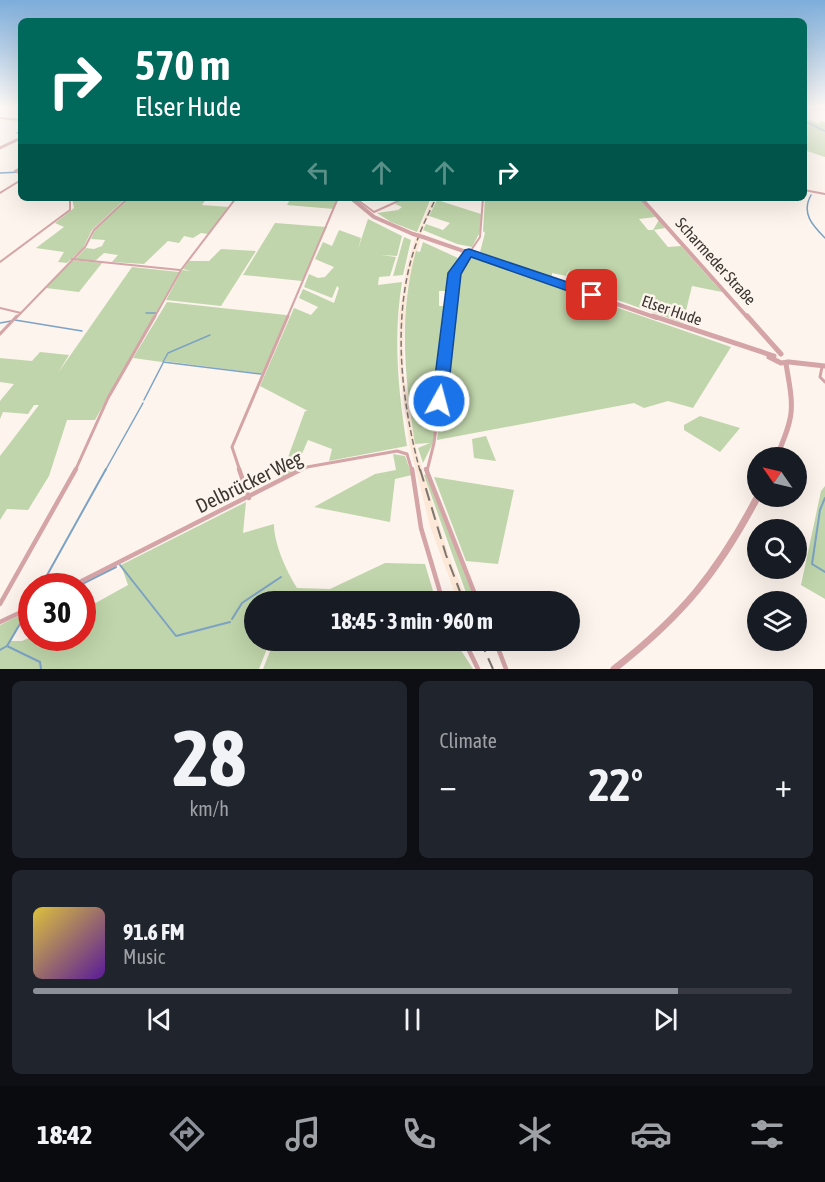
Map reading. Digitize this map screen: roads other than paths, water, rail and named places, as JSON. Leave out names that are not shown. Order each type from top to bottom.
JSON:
[{"type":"street","points":[[0,148],[18,139]]},
{"type":"street","points":[[0,194],[18,182]]},
{"type":"street","points":[[807,190],[825,194]]},
{"type":"street","points":[[0,262],[70,210],[71,201]]},
{"type":"street","points":[[0,334],[85,248],[94,230],[125,201]]},
{"type":"street","points":[[0,604],[74,473],[96,423],[182,270],[234,201]]},
{"type":"street","points":[[249,498],[232,448],[337,201]]},
{"type":"street","name":"Elser Hude","points":[[356,201],[374,217],[413,234],[753,351],[776,355]]},
{"type":"street","points":[[358,201],[374,212],[398,201]]},
{"type":"street","points":[[474,591],[426,469],[434,443],[454,273],[481,236],[483,201]]},
{"type":"street","name":"Scharmeder Straße","points":[[644,201],[770,342],[776,355]]},
{"type":"street","points":[[72,259],[182,270]]},
{"type":"street","points":[[0,308],[21,313]]},
{"type":"street","points":[[776,355],[786,362],[824,365],[819,373],[825,382]]},
{"type":"street","points":[[776,355],[786,362],[793,395],[792,414],[780,447]]},
{"type":"street","name":"Delbrücker Weg","points":[[96,574],[307,467],[394,451],[407,453],[416,481],[421,528],[440,591]]},
{"type":"street","points":[[614,669],[653,639],[702,591],[723,561],[752,507]]},
{"type":"street","points":[[0,622],[18,614]]},
{"type":"street","points":[[469,651],[478,669]]},
{"type":"street","points":[[499,651],[506,669]]},
{"type":"waterway","points":[[0,173],[18,172]]},
{"type":"waterway","points":[[811,195],[807,207],[809,218],[825,238]]},
{"type":"waterway","points":[[146,313],[156,313]]},
{"type":"waterway","points":[[15,320],[82,331]]},
{"type":"waterway","points":[[0,323],[11,321]]},
{"type":"waterway","points":[[210,335],[168,353],[163,362],[261,374]]},
{"type":"waterway","points":[[144,400],[163,363]]},
{"type":"waterway","points":[[105,471],[143,403]]},
{"type":"waterway","points":[[48,573],[106,469]]},
{"type":"waterway","points":[[825,498],[820,510],[812,564],[825,572]]},
{"type":"waterway","points":[[120,565],[176,636],[230,622]]},
{"type":"waterway","points":[[96,577],[116,567]]},
{"type":"waterway","points":[[232,619],[242,603],[281,577]]},
{"type":"waterway","points":[[7,646],[18,627]]},
{"type":"waterway","points":[[0,650],[7,646]]},
{"type":"waterway","points":[[7,646],[40,662],[41,669]]},
{"type":"railway","points":[[420,471],[413,444],[404,387],[401,329],[408,272],[418,238],[435,201]]},
{"type":"railway","points":[[420,469],[446,555],[460,591]]},
{"type":"railway","points":[[485,651],[493,669]]}]
